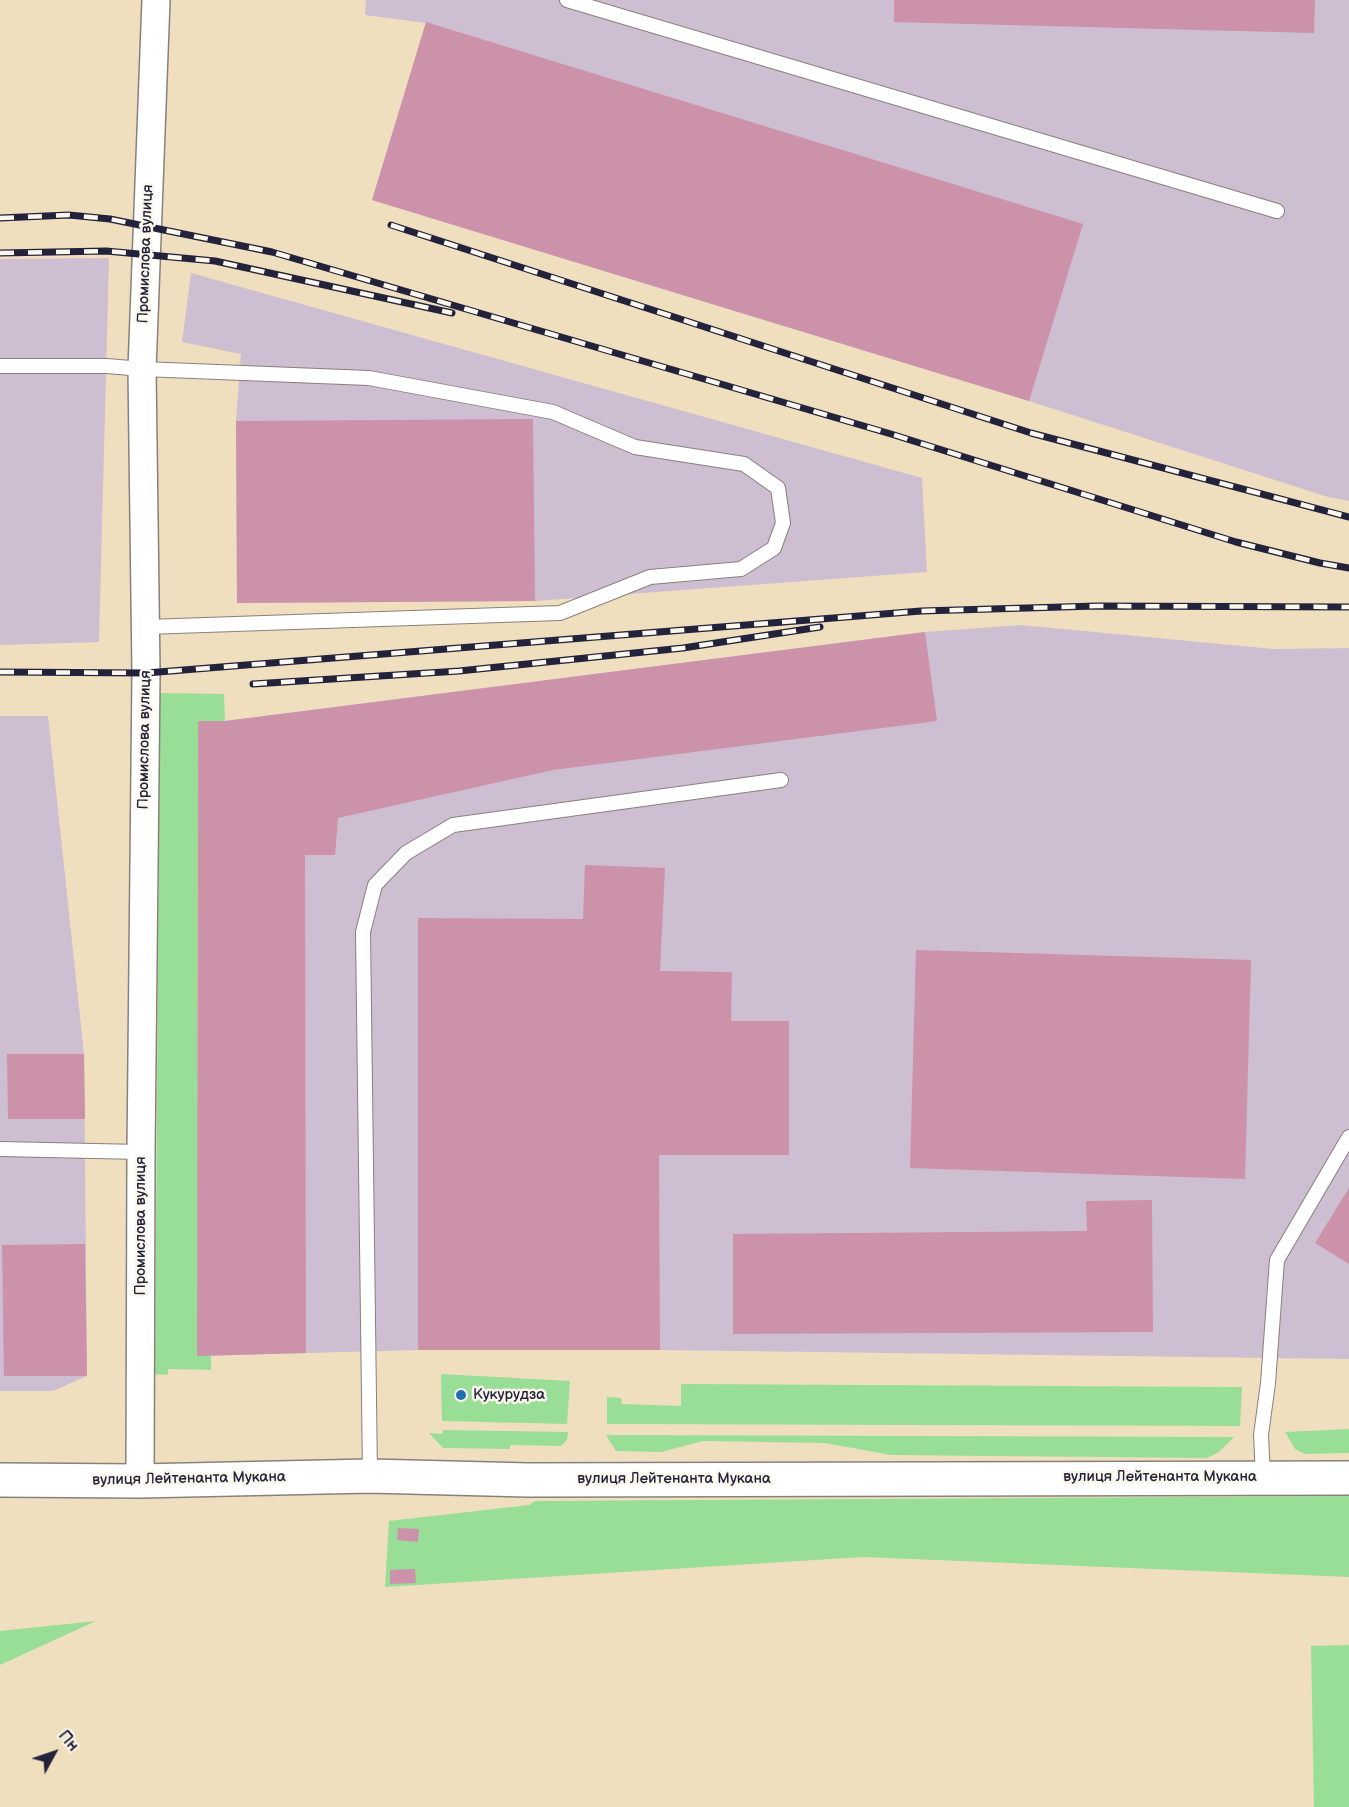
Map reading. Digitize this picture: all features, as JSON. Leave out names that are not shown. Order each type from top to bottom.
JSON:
[{"type":"main road","name":"вулиця Лейтенанта Мукана","points":[[0,1480],[140,1481],[370,1476],[528,1480],[1349,1478]]},
{"type":"street","name":"Промислова вулиця","points":[[140,1481],[146,627],[142,369],[156,0]]},
{"type":"lane","points":[[567,0],[1277,211]]},
{"type":"lane","points":[[0,366],[107,366],[369,378],[554,412],[635,447],[744,464],[778,488],[783,523],[774,548],[741,568],[650,577],[560,613],[146,627]]},
{"type":"lane","points":[[370,1476],[363,932],[375,885],[406,853],[453,825],[781,780]]},
{"type":"lane","points":[[1263,1477],[1261,1435],[1268,1383],[1277,1260],[1349,1137]]},
{"type":"lane","points":[[0,1149],[141,1152]]},
{"type":"shaded area","points":[[366,0],[1349,0],[1349,501],[1328,497],[1029,401],[372,200],[426,23],[365,15]]},
{"type":"shaded area","points":[[109,258],[99,642],[0,645],[0,259]]},
{"type":"shaded area","points":[[191,273],[922,478],[927,572],[535,601],[237,603],[236,421],[241,354],[182,342]]},
{"type":"shaded area","points":[[1021,625],[1273,649],[1349,648],[1349,1359],[660,1350],[418,1350],[197,1356],[198,721],[225,721],[925,632]]},
{"type":"shaded area","points":[[0,716],[48,716],[84,1054],[87,1376],[53,1391],[0,1391]]},
{"type":"green space","points":[[160,693],[224,694],[225,721],[198,721],[197,1355],[211,1355],[211,1370],[168,1369],[168,1375],[155,1374]]},
{"type":"green space","points":[[441,1374],[570,1381],[567,1424],[442,1421]]},
{"type":"green space","points":[[681,1384],[1242,1387],[1240,1426],[607,1424],[607,1397],[621,1398],[622,1404],[681,1406]]},
{"type":"green space","points":[[1349,1429],[1349,1453],[1305,1454],[1295,1449],[1285,1432]]},
{"type":"green space","points":[[443,1430],[568,1432],[567,1440],[561,1446],[510,1445],[510,1449],[443,1448],[429,1433],[442,1434]]},
{"type":"green space","points":[[606,1435],[1234,1437],[1219,1452],[1207,1458],[891,1455],[825,1443],[703,1441],[661,1452],[616,1451]]},
{"type":"green space","points":[[1349,1496],[1349,1577],[863,1557],[385,1587],[389,1521],[529,1505],[535,1501]]},
{"type":"green space","points":[[96,1621],[0,1665],[0,1631]]},
{"type":"green space","points":[[1349,1645],[1349,1807],[1314,1807],[1311,1646]]},
{"type":"building","points":[[894,0],[1315,0],[1314,33],[894,22]]},
{"type":"building","points":[[426,22],[1083,224],[1029,401],[372,200]]},
{"type":"building","points":[[533,419],[535,601],[237,603],[236,421]]},
{"type":"building","points":[[925,632],[937,721],[553,770],[338,818],[335,855],[305,855],[306,1353],[197,1356],[198,721],[225,721]]},
{"type":"building","points":[[585,865],[665,868],[660,971],[732,972],[731,1021],[789,1021],[789,1155],[659,1155],[660,1350],[418,1350],[418,918],[583,919]]},
{"type":"building","points":[[916,950],[1251,960],[1245,1179],[910,1168]]},
{"type":"building","points":[[7,1054],[84,1054],[85,1119],[8,1119]]},
{"type":"building","points":[[1349,1188],[1349,1264],[1315,1243]]},
{"type":"building","points":[[1152,1200],[1153,1332],[733,1334],[733,1234],[1087,1231],[1086,1201]]},
{"type":"building","points":[[85,1244],[87,1376],[4,1376],[2,1245]]},
{"type":"building","points":[[398,1528],[419,1529],[418,1542],[397,1540]]},
{"type":"building","points":[[415,1569],[416,1583],[390,1584],[390,1570]]},
{"type":"railway","points":[[0,218],[69,215],[110,219],[272,252],[891,434],[1236,542],[1349,568]]},
{"type":"railway","points":[[391,225],[1031,433],[1349,517]]},
{"type":"railway","points":[[0,253],[106,251],[215,261],[452,313]]},
{"type":"railway","points":[[0,672],[146,673],[921,611],[1097,606],[1349,607]]},
{"type":"railway","points":[[253,684],[459,671],[683,648],[820,627]]},
{"type":"place","name":"Кукурудза","points":[[461,1395]]}]
